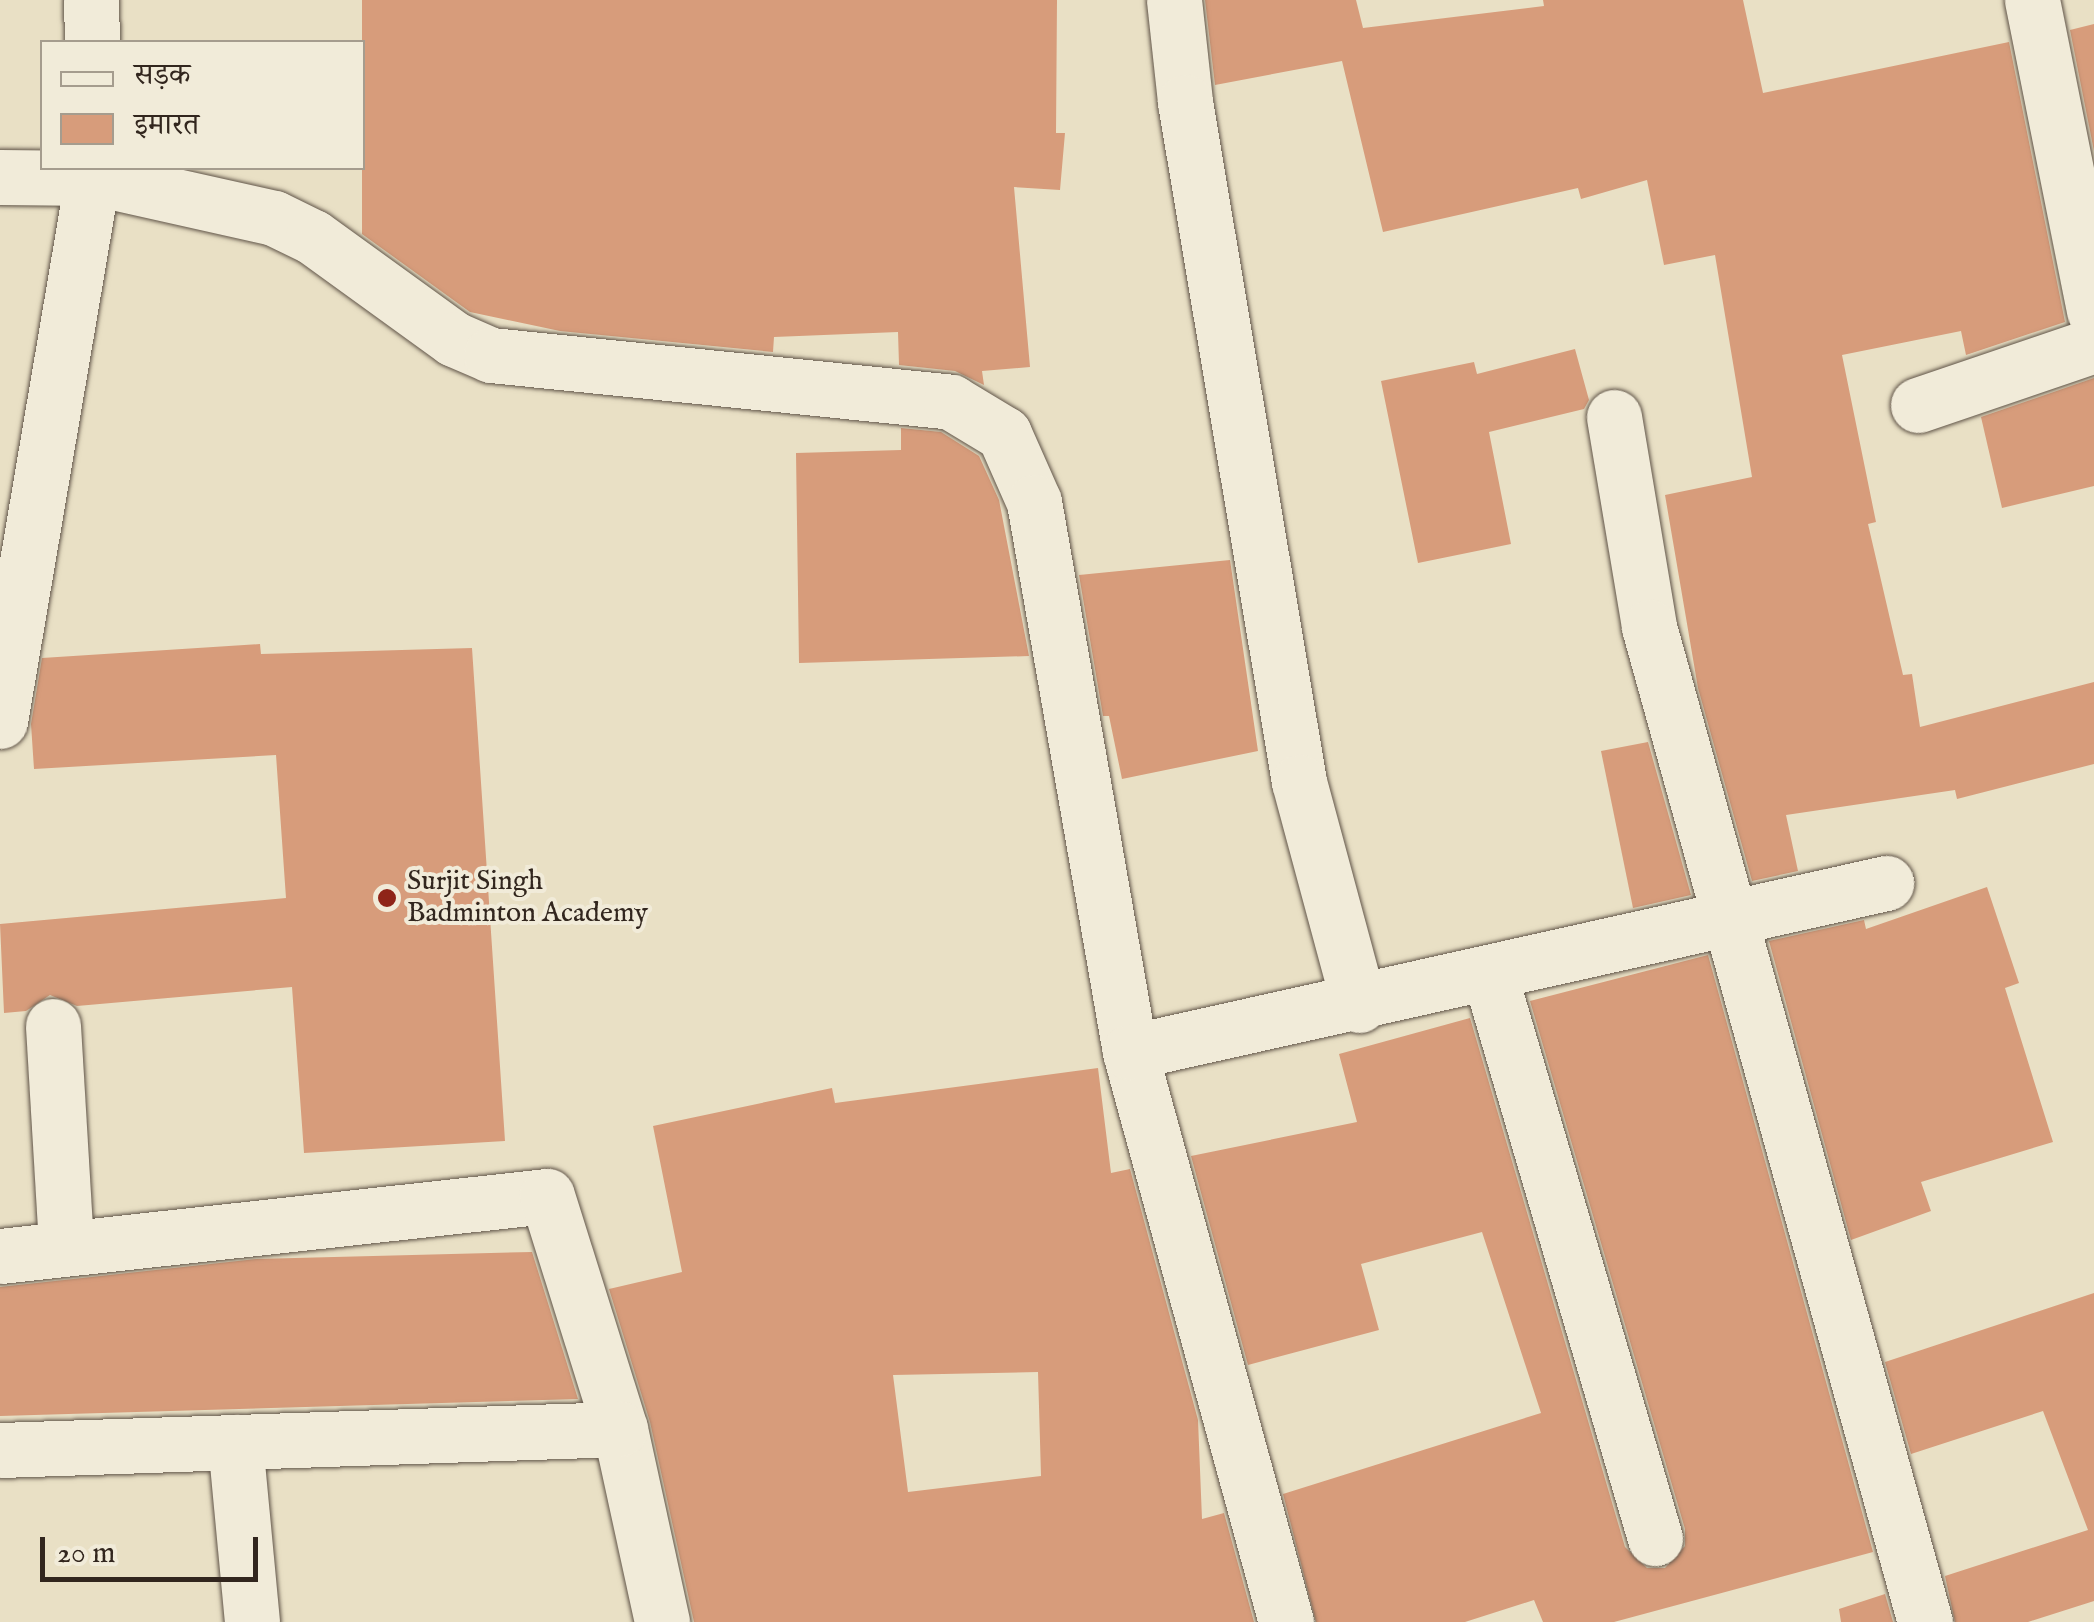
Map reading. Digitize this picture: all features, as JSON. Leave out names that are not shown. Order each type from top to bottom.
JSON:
[{"type":"street","points":[[91,0],[92,40]]},
{"type":"street","points":[[1174,0],[1185,102],[1298,782],[1359,1005]]},
{"type":"street","points":[[2032,0],[2094,311]]},
{"type":"street","points":[[0,176],[95,173],[274,218],[313,237],[454,339],[490,355],[951,402],[1004,434],[1034,502],[1130,1052],[1286,1622]]},
{"type":"street","points":[[0,720],[95,173]]},
{"type":"street","points":[[1918,404],[2094,345]]},
{"type":"street","points":[[1614,417],[1649,627],[1727,922],[1925,1622]]},
{"type":"street","points":[[1130,1052],[1490,976],[1886,883]]},
{"type":"street","points":[[1490,976],[1655,1538]]},
{"type":"street","points":[[53,1026],[66,1248]]},
{"type":"street","points":[[0,1256],[546,1196],[620,1429],[662,1622]]},
{"type":"street","points":[[0,1450],[620,1429]]},
{"type":"street","points":[[235,1442],[252,1622]]},
{"type":"building","points":[[362,0],[1057,0],[1056,133],[1065,133],[1060,190],[1014,187],[1030,367],[982,371],[984,385],[955,371],[899,365],[898,332],[774,337],[773,352],[560,331],[470,312],[362,234]]},
{"type":"building","points":[[1205,0],[1356,0],[1363,28],[1544,6],[1543,0],[1743,0],[1763,93],[2009,42],[2065,322],[1966,355],[1961,331],[1842,355],[1876,522],[1868,524],[1903,675],[1912,674],[1920,727],[2094,682],[2094,764],[1957,799],[1955,790],[1786,815],[1798,871],[1752,881],[1698,688],[1665,495],[1752,477],[1715,255],[1664,265],[1647,180],[1581,199],[1578,188],[1383,232],[1342,61],[1215,85]]},
{"type":"building","points":[[2094,24],[2094,151],[2070,30]]},
{"type":"building","points":[[1575,349],[1589,400],[1584,409],[1489,432],[1511,544],[1418,563],[1381,381],[1474,362],[1477,374]]},
{"type":"building","points":[[2094,378],[2094,486],[2002,508],[1981,417]]},
{"type":"building","points":[[901,428],[941,432],[979,456],[999,500],[1029,656],[799,663],[796,453],[901,450]]},
{"type":"building","points":[[1230,560],[1258,751],[1122,779],[1109,716],[1103,716],[1079,575]]},
{"type":"building","name":"Surjit Singh Badminton Academy","points":[[260,644],[261,654],[472,648],[505,1141],[304,1153],[292,987],[77,1006],[50,995],[26,1011],[4,1013],[0,924],[286,898],[276,755],[34,769],[31,724],[42,658]]},
{"type":"building","points":[[1648,742],[1691,895],[1633,908],[1601,751]]},
{"type":"building","points":[[1987,887],[2019,983],[2005,988],[2053,1142],[1921,1182],[1931,1211],[1851,1240],[1769,941],[1864,920],[1866,929]]},
{"type":"building","points":[[1708,955],[1873,1552],[1614,1622],[1543,1622],[1534,1600],[1465,1622],[1316,1622],[1283,1494],[1541,1413],[1482,1232],[1361,1264],[1379,1330],[1248,1365],[1191,1156],[1357,1122],[1339,1054],[1470,1018],[1625,1547],[1647,1568],[1665,1568],[1685,1546],[1685,1529],[1530,1001]]},
{"type":"building","points":[[1098,1068],[1111,1173],[1130,1169],[1198,1420],[1202,1519],[1224,1513],[1254,1622],[694,1622],[650,1422],[609,1289],[682,1272],[653,1126],[832,1088],[835,1103]],"holes":[[[1038,1372],[1041,1476],[908,1492],[893,1375]]]},
{"type":"building","points":[[532,1252],[578,1399],[0,1416],[0,1287],[256,1259]]},
{"type":"building","points":[[2094,1293],[2094,1601],[2028,1622],[1955,1622],[1945,1576],[2088,1530],[2043,1411],[1911,1454],[1885,1362]]},
{"type":"building","points":[[1885,1594],[1893,1622],[1841,1622],[1839,1609]]},
{"type":"place","name":"Surjit Singh Badminton Academy","points":[[387,898]]}]
